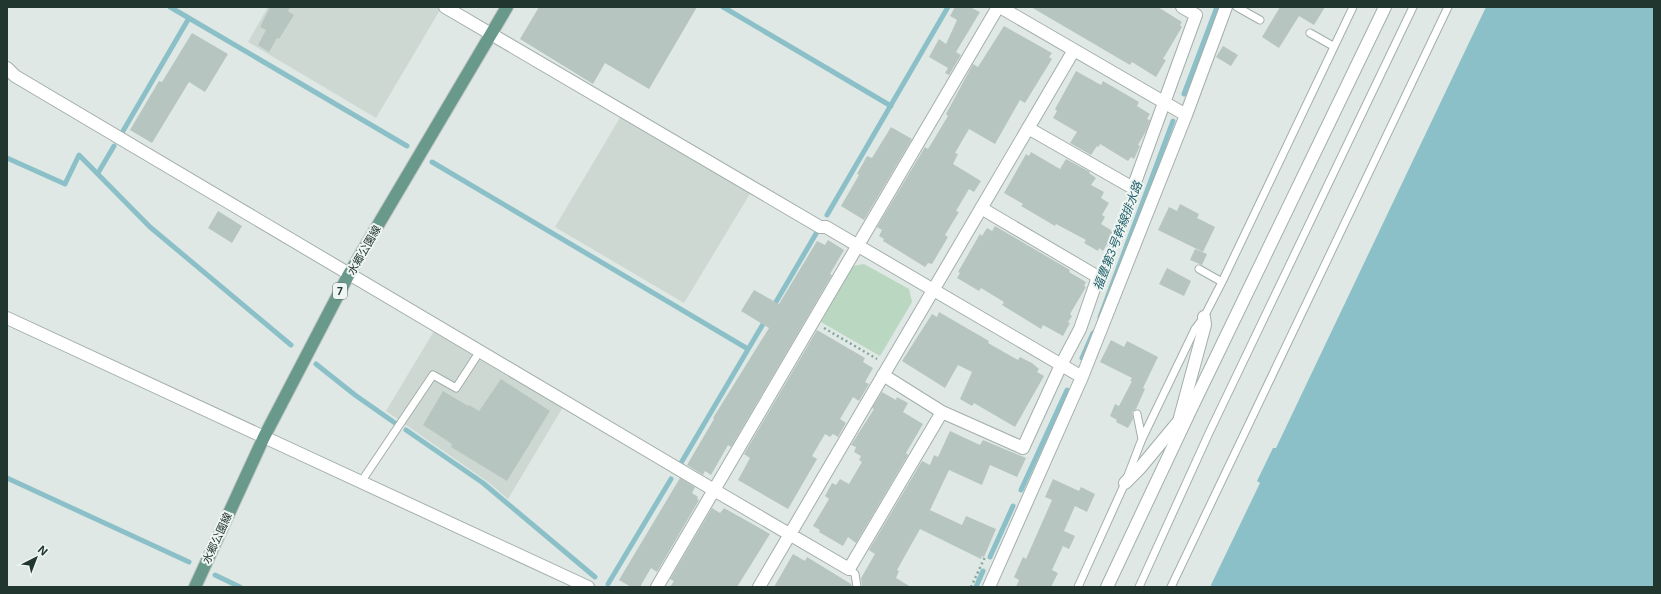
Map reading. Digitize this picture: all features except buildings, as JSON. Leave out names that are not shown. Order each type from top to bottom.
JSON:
[{"type":"main road","name":"水郷公園線","points":[[194,587],[264,437],[349,274],[507,7]]},
{"type":"street","points":[[445,7],[820,227],[826,227],[1082,377]]},
{"type":"street","points":[[657,587],[999,7],[1186,115]]},
{"type":"street","points":[[1028,128],[1133,188],[1196,15],[1182,7]]},
{"type":"street","points":[[989,587],[1082,377],[1186,115],[1226,7]]},
{"type":"street","points":[[1107,587],[1182,422],[1385,7]]},
{"type":"street","points":[[759,587],[1074,50]]},
{"type":"street","points":[[7,68],[15,76],[714,490],[849,568],[942,412]]},
{"type":"street","points":[[886,371],[942,412],[1023,448],[1061,365],[1080,329],[1098,277],[981,208]]},
{"type":"street","points":[[1125,483],[1182,422],[1205,325],[1204,317]]},
{"type":"street","points":[[7,318],[588,587]]},
{"type":"lane","points":[[1237,7],[1260,20]]},
{"type":"lane","points":[[1078,587],[1125,483],[1142,439],[1195,329],[1204,317],[1222,282],[1333,46],[1353,7]]},
{"type":"lane","points":[[1139,587],[1209,433],[1413,7]]},
{"type":"lane","points":[[1172,587],[1448,7]]},
{"type":"lane","points":[[1310,33],[1333,46]]},
{"type":"lane","points":[[1198,269],[1222,282]]},
{"type":"lane","points":[[361,482],[433,375],[456,388],[480,351]]},
{"type":"lane","points":[[1137,414],[1142,439]]},
{"type":"lane","points":[[849,568],[855,574],[857,587]]},
{"type":"path","points":[[814,322],[886,371]]},
{"type":"shaded area","points":[[268,7],[436,7],[440,10],[376,118],[248,42]]},
{"type":"shaded area","points":[[621,116],[751,192],[684,303],[555,227]]},
{"type":"shaded area","points":[[434,331],[563,407],[508,499],[488,482],[386,411]]},
{"type":"green space","points":[[864,264],[909,289],[912,302],[880,356],[821,322],[853,266]]},
{"type":"water","points":[[1486,7],[1654,7],[1654,587],[1210,587],[1260,483],[1257,481],[1273,448],[1276,448]]},
{"type":"waterway","points":[[170,7],[407,146]]},
{"type":"waterway","points":[[723,7],[891,106]]},
{"type":"waterway","points":[[827,215],[948,7]]},
{"type":"waterway","name":"福豊第3号幹線排水路","points":[[1184,94],[1217,7]]},
{"type":"waterway","points":[[123,131],[189,18]]},
{"type":"waterway","name":"福豊第3号幹線排水路","points":[[1100,317],[1173,121]]},
{"type":"waterway","points":[[98,173],[114,146]]},
{"type":"waterway","points":[[7,158],[65,184],[79,155],[150,227],[291,345]]},
{"type":"waterway","points":[[432,162],[748,349]]},
{"type":"waterway","points":[[773,307],[817,232]]},
{"type":"waterway","points":[[681,463],[766,319]]},
{"type":"waterway","name":"福豊第3号幹線排水路","points":[[1082,358],[1093,333]]},
{"type":"waterway","points":[[316,364],[355,395],[395,423]]},
{"type":"waterway","name":"福豊第3号幹線排水路","points":[[1021,490],[1067,390]]},
{"type":"waterway","points":[[406,430],[483,483],[595,577]]},
{"type":"waterway","points":[[7,478],[189,562]]},
{"type":"waterway","points":[[608,584],[671,479]]},
{"type":"waterway","name":"福豊第3号幹線排水路","points":[[990,557],[1013,506]]},
{"type":"waterway","name":"福豊第3号幹線排水路","points":[[976,587],[983,571]]},
{"type":"waterway","points":[[215,575],[240,587]]}]
